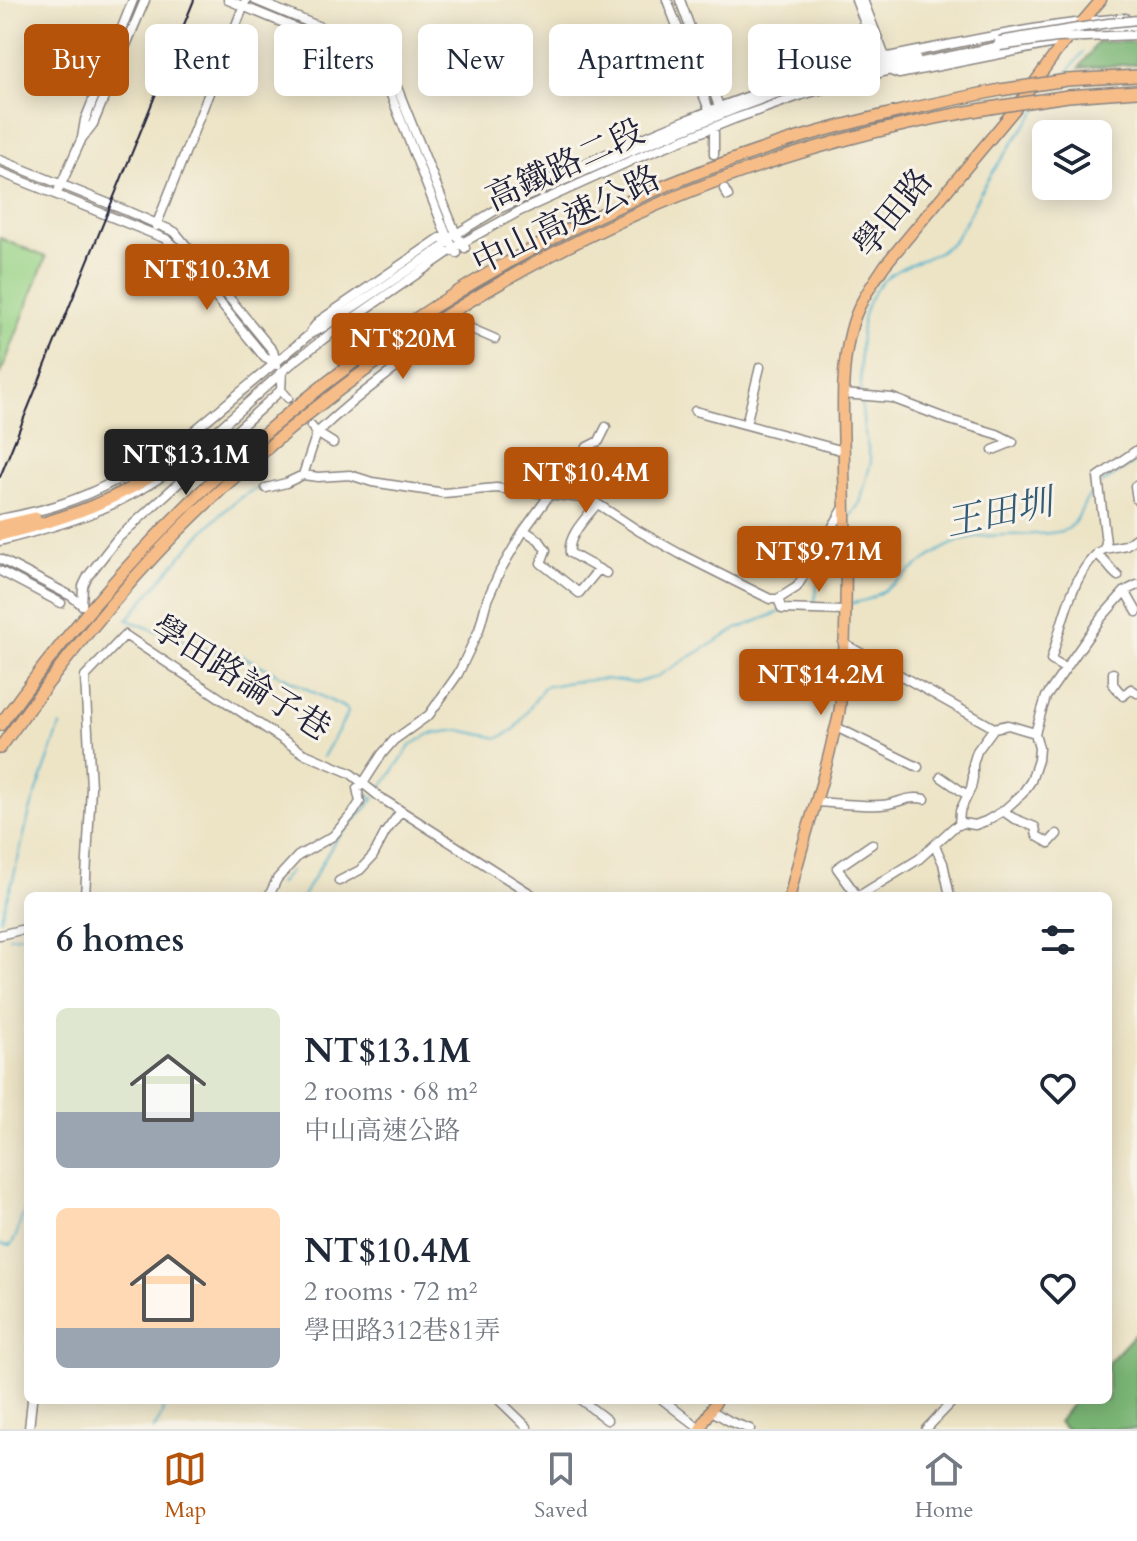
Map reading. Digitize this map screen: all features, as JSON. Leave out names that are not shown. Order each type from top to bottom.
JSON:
[{"type":"highway","name":"中山高速公路","points":[[0,725],[60,645],[105,592],[213,479],[356,359],[497,268],[626,203],[692,175],[798,138],[1000,90],[1067,80],[1137,76]]},
{"type":"highway","name":"中山高速公路","points":[[0,748],[115,601],[173,536],[222,488],[330,395],[441,318],[513,274],[632,215],[709,183],[802,151],[951,114],[1068,96],[1137,91]]},
{"type":"highway","points":[[0,535],[60,519],[92,503],[144,473],[175,451],[185,439]]},
{"type":"highway","points":[[0,526],[92,503],[136,485],[195,449]]},
{"type":"main road","name":"學田路","points":[[845,611],[844,451],[848,394],[845,357],[851,329],[867,291],[885,265],[1101,0]]},
{"type":"main road","points":[[791,892],[840,712],[845,611]]},
{"type":"main road","points":[[700,1429],[715,1404]]},
{"type":"street","points":[[82,138],[85,120],[133,0]]},
{"type":"street","points":[[56,195],[82,138],[93,124],[145,0]]},
{"type":"street","points":[[228,0],[244,3],[353,50],[375,65],[387,85],[448,239],[460,248]]},
{"type":"street","points":[[255,0],[366,46],[382,58],[393,74],[460,248]]},
{"type":"street","points":[[667,0],[713,124],[714,154]]},
{"type":"street","points":[[680,0],[724,118]]},
{"type":"street","points":[[856,0],[884,65]]},
{"type":"street","points":[[863,0],[884,65]]},
{"type":"street","points":[[155,228],[244,3]]},
{"type":"street","points":[[884,65],[1108,23],[1137,22]]},
{"type":"street","points":[[1067,40],[1137,22]]},
{"type":"street","name":"高鐵路二段","points":[[0,519],[61,504],[142,466],[185,439],[310,334],[319,321],[440,238],[448,239],[496,210],[512,196],[629,143],[713,124],[884,65],[998,35],[1065,24],[1137,22]]},
{"type":"street","points":[[999,44],[1057,38],[1137,37]]},
{"type":"street","name":"高鐵路二段","points":[[0,541],[96,513],[153,484],[181,464],[282,372],[341,326],[460,248],[520,211],[713,124],[798,79],[841,67],[884,65],[899,74],[1067,40],[1137,37]]},
{"type":"street","points":[[0,160],[61,184],[155,228]]},
{"type":"street","points":[[0,172],[56,195],[175,232],[273,351],[274,362],[282,372],[281,390],[288,398]]},
{"type":"street","points":[[303,475],[314,430],[384,375],[460,325],[495,339]]},
{"type":"street","points":[[746,424],[760,367]]},
{"type":"street","points":[[0,559],[71,596],[82,605],[83,586],[88,576],[117,539],[281,390]]},
{"type":"street","points":[[848,394],[892,398],[1013,442],[993,450]]},
{"type":"street","points":[[695,411],[844,451]]},
{"type":"street","points":[[569,495],[586,463],[584,455],[587,447],[599,441],[606,427]]},
{"type":"street","points":[[314,430],[333,443]]},
{"type":"street","points":[[1064,668],[1051,660],[1070,594],[1106,543],[1098,477],[1137,450]]},
{"type":"street","points":[[266,488],[303,475],[350,475],[372,482],[444,493],[496,488],[569,495],[593,501],[680,554],[770,599],[778,599],[797,587],[845,506]]},
{"type":"street","points":[[1135,486],[1137,500]]},
{"type":"street","points":[[271,892],[277,879],[298,856],[333,836],[353,813],[360,802],[357,788],[382,754],[394,740],[429,715],[458,674],[479,630],[487,600],[500,571],[551,493]]},
{"type":"street","points":[[524,530],[539,540],[546,550],[541,563],[579,593],[602,571],[570,553],[569,546],[597,504]]},
{"type":"street","points":[[1101,551],[1126,545],[1137,537]]},
{"type":"street","points":[[1101,551],[1099,556],[1118,576]]},
{"type":"street","points":[[0,571],[61,603]]},
{"type":"street","points":[[866,892],[919,859],[954,827],[962,823],[975,825],[986,821],[1022,794],[1031,781],[1038,760],[1035,733],[1046,697],[1101,618],[1125,591],[1137,585]]},
{"type":"street","points":[[1125,591],[1137,612]]},
{"type":"street","points":[[778,599],[782,609],[845,611]]},
{"type":"street","name":"學田路論子巷","points":[[85,892],[91,787],[85,677],[125,635],[303,753],[350,773],[362,785],[528,892]]},
{"type":"street","points":[[843,643],[994,728]]},
{"type":"street","points":[[1113,673],[1113,684],[1123,696],[1131,689],[1137,693]]},
{"type":"street","points":[[959,825],[960,811],[971,788],[977,751],[994,728],[1008,725],[1035,733]]},
{"type":"street","points":[[836,727],[918,767]]},
{"type":"street","points":[[941,777],[967,795]]},
{"type":"street","points":[[816,802],[870,805],[913,796],[925,799]]},
{"type":"street","points":[[339,881],[360,870],[373,856],[401,811]]},
{"type":"street","points":[[1003,811],[1035,827],[1037,836],[1049,843],[1057,834]]},
{"type":"street","points":[[858,892],[837,868],[872,844]]},
{"type":"street","points":[[935,846],[943,863],[949,892]]},
{"type":"street","points":[[0,935],[24,930]]},
{"type":"street","points":[[29,1429],[32,1404]]},
{"type":"street","points":[[503,1404],[527,1427]]},
{"type":"street","points":[[586,1404],[607,1420]]},
{"type":"street","points":[[668,1404],[700,1429]]},
{"type":"street","points":[[926,1429],[950,1404]]},
{"type":"street","points":[[712,1411],[750,1429]]},
{"type":"green space","points":[[1098,42],[1137,42],[1137,64],[1079,68]]},
{"type":"green space","points":[[0,238],[46,257],[0,376]]},
{"type":"green space","points":[[1137,1332],[1137,1429],[1066,1429],[1058,1422],[1072,1404],[1112,1404],[1112,1359]]},
{"type":"waterway","points":[[1064,77],[1083,52]]},
{"type":"waterway","points":[[861,392],[862,324],[873,294],[883,281],[898,270],[933,255],[952,242],[994,170],[1042,104]]},
{"type":"waterway","points":[[849,518],[860,503],[871,462],[861,398]]},
{"type":"waterway","name":"王田圳","points":[[1101,484],[1137,460]]},
{"type":"waterway","name":"王田圳","points":[[849,604],[873,597],[940,550],[966,539],[1051,533],[1069,528],[1096,488]]},
{"type":"waterway","points":[[257,489],[227,508],[209,526],[127,620],[219,654],[226,648],[347,709],[348,713],[323,757]]},
{"type":"waterway","points":[[814,605],[823,558],[841,529]]},
{"type":"waterway","points":[[798,606],[819,606]]},
{"type":"waterway","points":[[378,793],[411,745],[430,734],[459,730],[499,738],[515,729],[544,687],[605,679],[636,683],[656,677],[737,629],[780,612]]},
{"type":"waterway","points":[[0,920],[30,811],[60,726]]},
{"type":"waterway","points":[[362,789],[372,798]]},
{"type":"waterway","name":"王田圳","points":[[305,892],[335,841],[375,798]]},
{"type":"waterway","name":"王田圳","points":[[279,884],[290,871]]},
{"type":"waterway","name":"王田圳","points":[[9,937],[24,935]]},
{"type":"waterway","points":[[0,1244],[10,1246],[14,1241],[24,1213]]},
{"type":"waterway","points":[[154,1429],[163,1414],[162,1404]]},
{"type":"railway","points":[[0,477],[194,0]]}]
